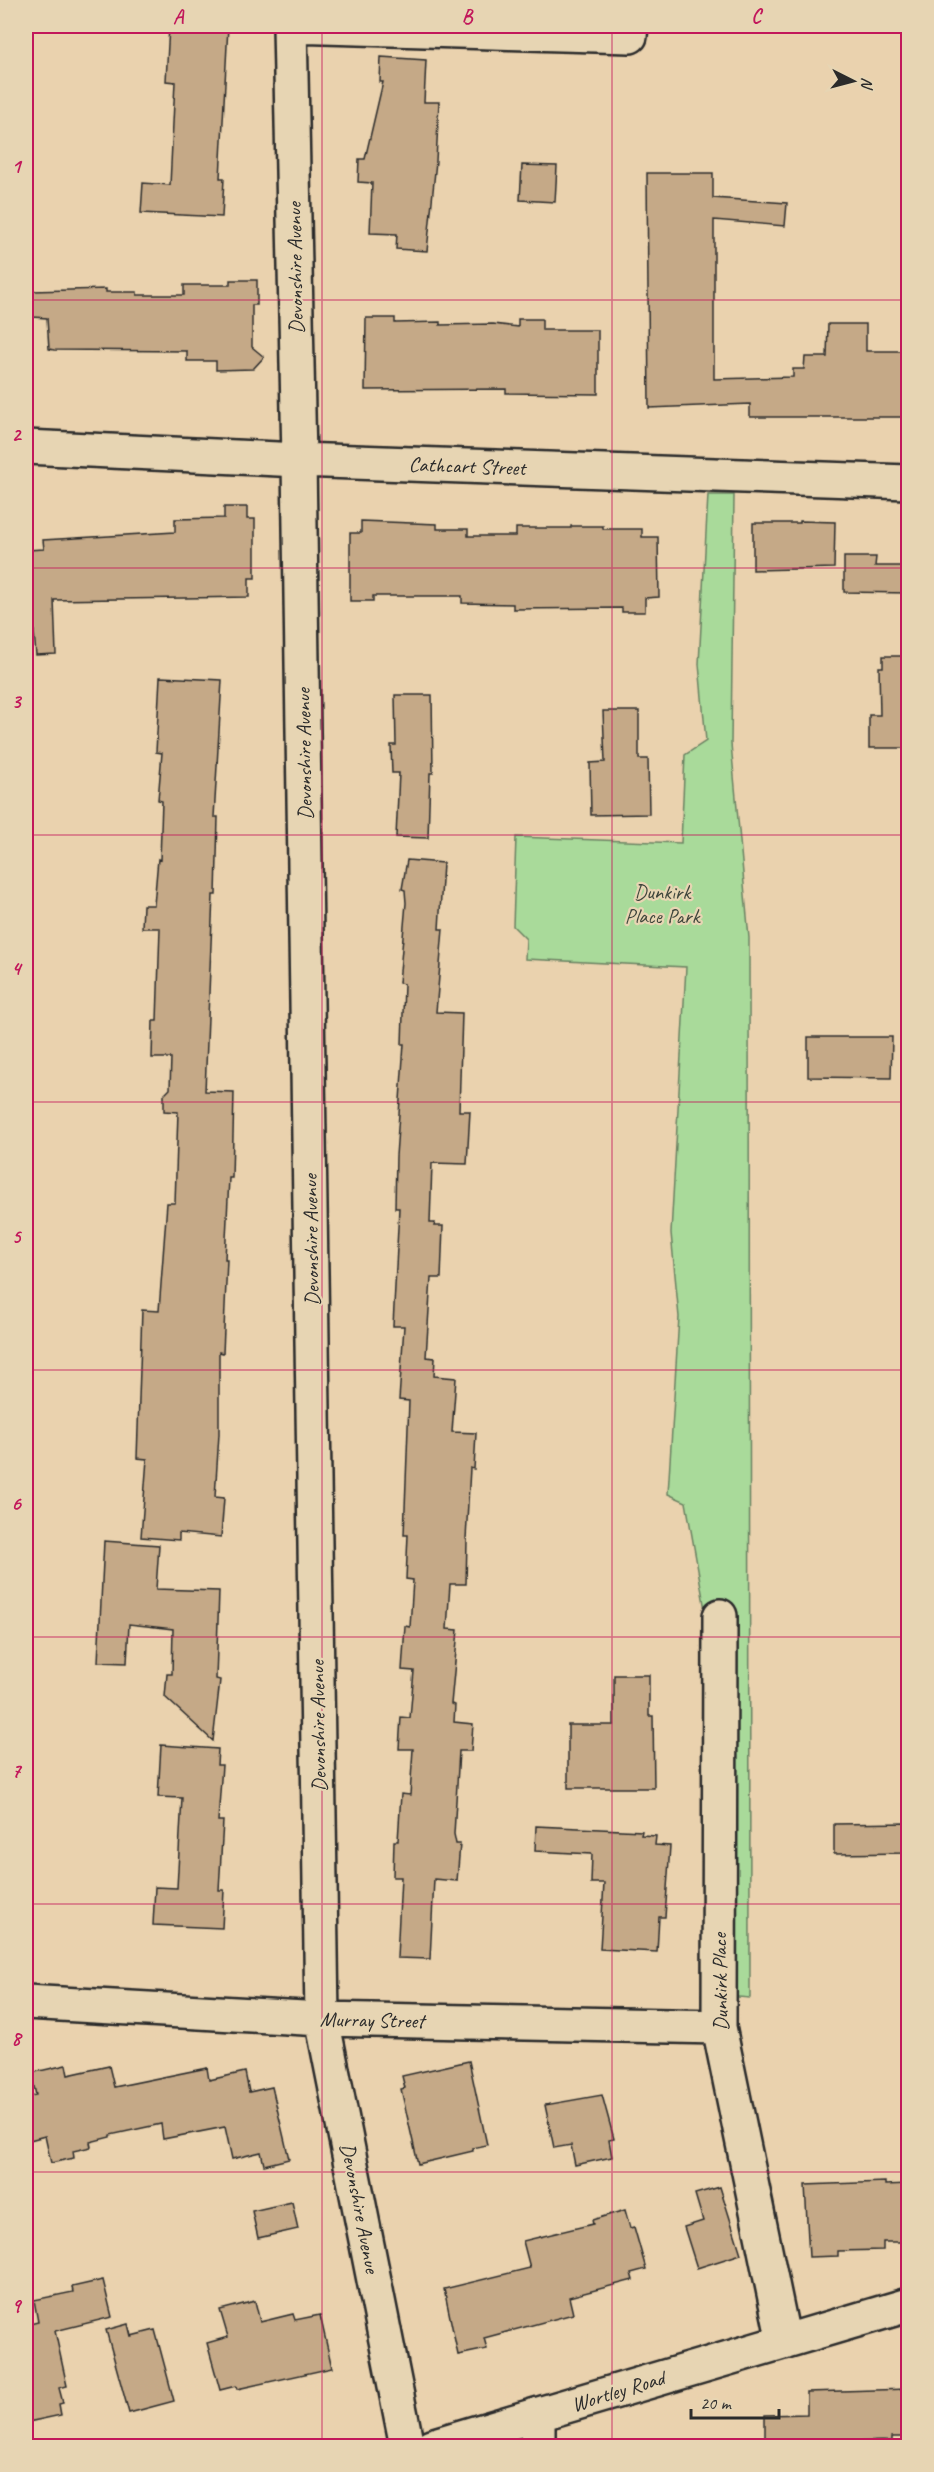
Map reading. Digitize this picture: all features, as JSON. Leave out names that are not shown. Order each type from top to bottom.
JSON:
[{"type":"street","points":[[290,26],[630,36],[631,26]]},
{"type":"street","name":"Devonshire Avenue","points":[[290,26],[299,460],[322,2019],[407,2446]]},
{"type":"street","name":"Cathcart Street","points":[[26,447],[299,460],[909,482]]},
{"type":"street","name":"Dunkirk Place","points":[[720,1616],[719,2027],[784,2342]]},
{"type":"street","name":"Murray Street","points":[[26,2002],[322,2019],[719,2027]]},
{"type":"street","name":"Wortley Road","points":[[431,2446],[909,2305]]},
{"type":"street","points":[[538,2415],[538,2446]]},
{"type":"green space","name":"Dunkirk Place Park","points":[[708,495],[734,495],[731,744],[749,938],[750,1998],[702,1994],[706,1615],[686,1502],[668,1494],[679,1317],[671,1233],[686,967],[525,959],[526,939],[513,926],[516,837],[681,843],[685,755],[706,741],[699,664]]},
{"type":"building","points":[[169,26],[228,26],[220,178],[224,178],[222,217],[141,213],[143,183],[170,185],[175,82],[166,81]]},
{"type":"building","points":[[381,57],[426,60],[424,102],[439,102],[427,251],[396,249],[397,234],[370,233],[372,183],[358,182],[359,159],[365,159],[383,82],[380,82]]},
{"type":"building","points":[[522,165],[557,166],[555,202],[520,200]]},
{"type":"building","points":[[647,173],[713,173],[713,198],[787,203],[785,226],[714,220],[714,379],[793,377],[793,369],[804,369],[805,357],[827,357],[828,324],[866,324],[866,351],[909,351],[909,417],[750,417],[750,404],[649,408]]},
{"type":"building","points":[[230,280],[257,280],[257,305],[252,305],[252,347],[264,357],[253,369],[216,370],[216,361],[187,361],[187,351],[49,349],[47,318],[33,317],[33,291],[106,289],[106,292],[137,292],[137,295],[184,295],[184,285],[230,285]]},
{"type":"building","points":[[366,318],[395,318],[395,323],[440,322],[440,325],[493,324],[518,327],[518,319],[542,319],[542,330],[598,330],[598,394],[506,393],[506,389],[365,390]]},
{"type":"building","points":[[224,507],[247,507],[247,519],[255,519],[255,578],[249,578],[249,597],[54,600],[56,654],[36,655],[27,550],[44,549],[43,540],[175,532],[175,519],[224,518]]},
{"type":"building","points":[[361,521],[437,524],[437,529],[468,529],[468,536],[516,536],[516,528],[603,526],[603,529],[642,529],[642,537],[658,537],[659,597],[645,598],[645,612],[622,612],[622,608],[513,609],[513,604],[462,603],[462,596],[373,596],[373,601],[350,601],[350,533],[361,533]]},
{"type":"building","points":[[800,521],[835,522],[834,568],[753,570],[753,523],[800,523]]},
{"type":"building","points":[[844,557],[876,557],[875,566],[909,566],[909,593],[844,592]]},
{"type":"building","points":[[883,656],[909,656],[909,748],[869,748],[869,715],[880,715],[879,667],[883,667]]},
{"type":"building","points":[[160,677],[222,680],[214,817],[218,817],[216,895],[213,895],[205,1091],[234,1092],[232,1178],[229,1178],[225,1259],[227,1259],[223,1353],[219,1352],[219,1434],[215,1497],[224,1498],[221,1537],[179,1533],[179,1540],[141,1537],[147,1459],[137,1458],[142,1310],[159,1311],[167,1203],[175,1203],[178,1112],[164,1111],[164,1095],[170,1089],[171,1058],[152,1058],[153,1021],[157,1021],[160,928],[142,928],[143,905],[154,905],[158,859],[160,860],[162,801],[158,800],[162,753],[156,752]]},
{"type":"building","points":[[395,695],[432,695],[433,773],[430,773],[428,838],[396,837],[399,773],[392,773],[391,745],[396,745]]},
{"type":"building","points":[[603,711],[639,711],[639,759],[648,759],[649,814],[591,815],[590,763],[605,762]]},
{"type":"building","points":[[407,860],[443,863],[439,929],[443,929],[436,1012],[462,1013],[459,1111],[470,1111],[467,1164],[432,1163],[430,1223],[435,1223],[434,1226],[443,1226],[441,1278],[431,1278],[426,1357],[435,1358],[434,1376],[456,1378],[452,1432],[476,1433],[474,1469],[470,1468],[466,1584],[450,1584],[447,1629],[458,1630],[451,1704],[455,1705],[454,1722],[473,1724],[471,1751],[459,1751],[454,1834],[456,1844],[460,1844],[457,1881],[434,1879],[430,1959],[397,1958],[401,1877],[393,1877],[394,1841],[398,1841],[401,1794],[410,1795],[413,1749],[399,1749],[401,1717],[410,1718],[414,1671],[402,1670],[405,1626],[410,1627],[413,1580],[406,1579],[408,1535],[404,1535],[409,1401],[399,1400],[404,1326],[393,1326],[399,1208],[395,1208],[396,1156],[404,1044],[402,1044],[404,984],[399,983],[406,903],[405,890],[402,889]]},
{"type":"building","points":[[808,1037],[892,1037],[891,1078],[808,1077]]},
{"type":"building","points":[[104,1541],[159,1545],[156,1589],[219,1591],[216,1679],[220,1680],[213,1741],[165,1697],[167,1674],[172,1674],[173,1629],[129,1624],[127,1663],[98,1662]]},
{"type":"building","points":[[614,1675],[649,1675],[649,1716],[653,1716],[654,1788],[568,1788],[568,1725],[614,1725]]},
{"type":"building","points":[[161,1745],[218,1749],[217,1765],[222,1765],[218,1821],[223,1821],[219,1890],[224,1890],[222,1928],[153,1925],[155,1887],[177,1888],[182,1798],[158,1797]]},
{"type":"building","points":[[909,1823],[909,1853],[834,1854],[834,1824]]},
{"type":"building","points":[[536,1826],[642,1831],[641,1835],[656,1836],[655,1845],[670,1846],[665,1917],[659,1917],[657,1952],[600,1949],[604,1883],[591,1883],[592,1854],[535,1851]]},
{"type":"building","points":[[469,2061],[487,2145],[472,2148],[473,2151],[418,2164],[401,2089],[405,2088],[402,2076]]},
{"type":"building","points":[[66,2065],[68,2075],[109,2066],[114,2087],[207,2068],[209,2080],[245,2072],[249,2092],[272,2087],[289,2159],[264,2165],[261,2152],[232,2159],[225,2127],[163,2139],[161,2124],[110,2135],[110,2137],[90,2142],[91,2147],[73,2151],[74,2158],[51,2163],[45,2136],[26,2141],[26,2097],[36,2095],[31,2073]]},
{"type":"building","points":[[602,2095],[614,2139],[609,2140],[612,2157],[575,2165],[571,2145],[554,2148],[545,2105]]},
{"type":"building","points":[[885,2182],[885,2185],[909,2184],[909,2242],[883,2242],[883,2250],[838,2251],[838,2256],[809,2257],[805,2185]]},
{"type":"building","points":[[720,2187],[741,2254],[697,2268],[684,2227],[703,2221],[695,2194]]},
{"type":"building","points":[[292,2202],[298,2229],[258,2238],[252,2211]]},
{"type":"building","points":[[625,2210],[630,2228],[634,2227],[646,2269],[631,2273],[633,2280],[569,2297],[573,2314],[484,2338],[487,2349],[458,2355],[444,2289],[530,2268],[523,2241],[593,2224],[592,2220]]},
{"type":"building","points":[[103,2280],[112,2317],[55,2331],[67,2386],[59,2388],[63,2403],[59,2404],[61,2415],[28,2422],[26,2325],[38,2322],[34,2300],[73,2292],[72,2287]]},
{"type":"building","points":[[255,2301],[260,2322],[293,2314],[295,2320],[320,2315],[332,2368],[237,2389],[236,2386],[220,2390],[207,2343],[228,2337],[220,2310]]},
{"type":"building","points":[[128,2324],[131,2336],[155,2330],[174,2401],[129,2413],[106,2330]]},
{"type":"building","points":[[909,2389],[909,2437],[892,2437],[892,2441],[847,2442],[847,2446],[765,2446],[765,2415],[807,2414],[807,2392]]}]
